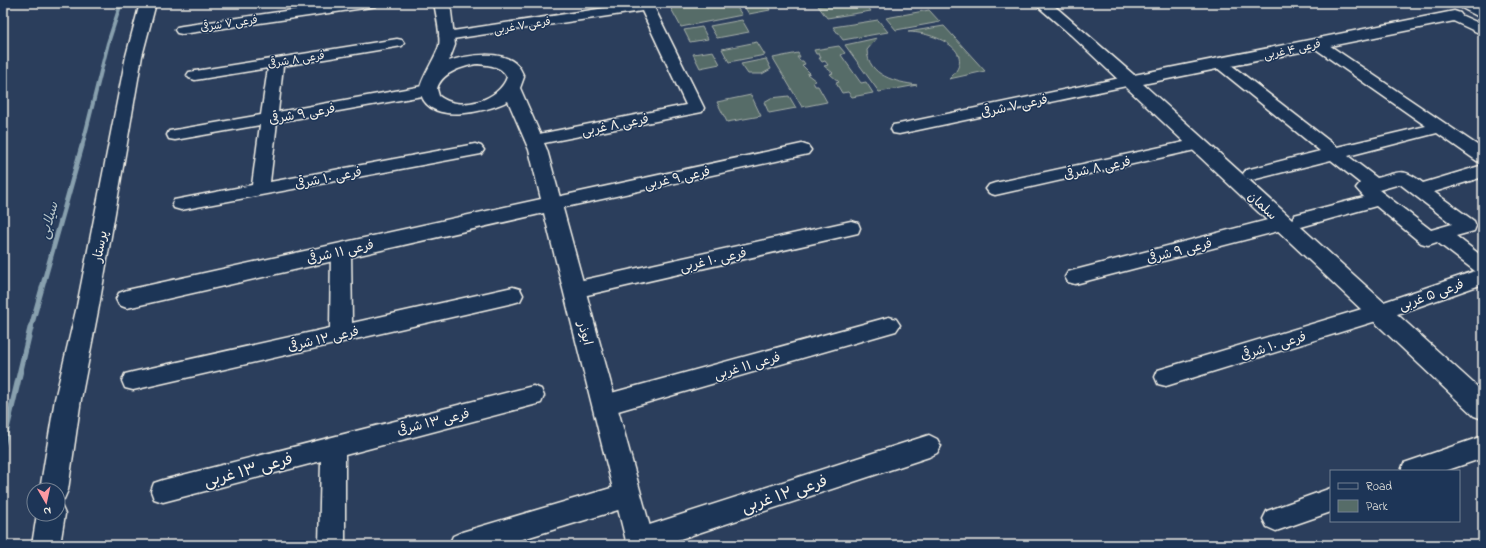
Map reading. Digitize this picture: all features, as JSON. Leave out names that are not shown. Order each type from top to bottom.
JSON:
[{"type":"street","name":"پرستار","points":[[55,482],[68,399],[88,306],[134,56],[148,3]]},
{"type":"street","name":"فرعی ۷ شرقی","points":[[182,30],[371,3]]},
{"type":"street","points":[[432,83],[453,64],[476,59],[501,62],[510,66],[515,73],[516,81],[512,89],[498,101],[487,105],[460,109],[448,107],[438,103],[431,97],[432,83],[447,40],[442,3]]},
{"type":"street","name":"سلمان","points":[[1042,3],[1077,32],[1198,144],[1292,221],[1380,312],[1483,408]]},
{"type":"street","points":[[1066,3],[1066,11],[1077,32]]},
{"type":"street","name":"فرعی ۷ غربی","points":[[447,40],[645,4]]},
{"type":"street","name":"فرعی ۸ غربی","points":[[531,131],[696,108],[645,4]]},
{"type":"street","points":[[1459,9],[1483,14]]},
{"type":"street","points":[[1459,9],[1483,31]]},
{"type":"street","name":"فرعی ۴ غربی","points":[[1130,81],[1318,44],[1459,9]]},
{"type":"street","points":[[447,40],[476,59]]},
{"type":"street","name":"فرعی ۸ شرقی","points":[[195,75],[398,43]]},
{"type":"street","points":[[1318,44],[1483,157]]},
{"type":"street","points":[[260,190],[276,62]]},
{"type":"street","points":[[1221,64],[1334,154],[1428,238],[1467,226],[1419,190]]},
{"type":"street","name":"فرعی ۷ شرقی","points":[[899,129],[1130,81]]},
{"type":"street","name":"فرعی ۹ شرقی","points":[[175,135],[270,118],[432,83]]},
{"type":"street","name":"ابوذر","points":[[512,89],[531,131],[552,204],[640,543]]},
{"type":"street","points":[[487,105],[518,113],[531,131]]},
{"type":"street","points":[[1252,174],[1441,127]]},
{"type":"street","name":"فرعی ۸ شرقی","points":[[996,189],[1198,144]]},
{"type":"street","name":"فرعی ۱۰ شرقی","points":[[181,204],[475,150]]},
{"type":"street","name":"فرعی ۹ غربی","points":[[552,204],[802,150]]},
{"type":"street","points":[[1419,190],[1483,171]]},
{"type":"street","name":"فرعی ۹ شرقی","points":[[1075,277],[1292,221],[1377,192],[1403,177],[1419,190]]},
{"type":"street","name":"فرعی ۱۱ شرقی","points":[[127,299],[552,204]]},
{"type":"street","name":"فرعی ۱۰ غربی","points":[[574,290],[852,228]]},
{"type":"street","points":[[1439,234],[1483,267]]},
{"type":"street","points":[[341,251],[341,334]]},
{"type":"street","name":"فرعی ۵ غربی","points":[[1380,312],[1483,276]]},
{"type":"street","name":"فرعی ۱۲ شرقی","points":[[133,381],[513,295]]},
{"type":"street","name":"فرعی ۱۰ شرقی","points":[[1166,377],[1380,312]]},
{"type":"street","name":"فرعی ۱۱ غربی","points":[[604,404],[889,325]]},
{"type":"street","name":"فرعی ۱۳ شرقی","points":[[333,446],[533,396]]},
{"type":"street","points":[[332,545],[333,446]]},
{"type":"street","name":"فرعی ۱۳ غربی","points":[[163,491],[333,446]]},
{"type":"street","name":"فرعی ۱۲ غربی","points":[[640,543],[929,446]]},
{"type":"street","points":[[1416,470],[1483,447]]},
{"type":"street","points":[[462,545],[628,495]]},
{"type":"street","points":[[1276,519],[1330,500]]},
{"type":"street","points":[[46,545],[50,522]]},
{"type":"green space","points":[[668,3],[734,3],[742,15],[681,27]]},
{"type":"green space","points":[[742,3],[766,3],[770,10],[749,14]]},
{"type":"green space","points":[[838,3],[865,3],[871,11],[827,18],[818,6]]},
{"type":"green space","points":[[929,10],[940,22],[896,30],[886,18]]},
{"type":"green space","points":[[742,20],[749,32],[717,38],[710,26]]},
{"type":"green space","points":[[878,20],[888,32],[843,40],[833,27]]},
{"type":"green space","points":[[944,26],[985,71],[949,79],[957,69],[959,59],[956,51],[940,39],[929,35],[908,32]]},
{"type":"green space","points":[[702,27],[708,39],[690,42],[684,30]]},
{"type":"green space","points":[[877,38],[867,50],[872,66],[884,76],[900,82],[917,85],[879,92],[845,45]]},
{"type":"green space","points":[[757,42],[765,55],[729,62],[722,49]]},
{"type":"green space","points":[[839,46],[845,53],[841,55],[861,83],[866,82],[873,93],[852,97],[848,92],[842,93],[836,83],[839,82],[830,74],[833,73],[824,66],[828,65],[825,61],[822,62],[819,58],[821,58],[819,54],[816,54],[814,50]]},
{"type":"green space","points":[[713,51],[720,64],[700,68],[693,54]]},
{"type":"green space","points":[[798,53],[800,57],[797,57],[800,61],[803,61],[805,64],[802,65],[810,73],[807,74],[816,81],[813,82],[815,86],[818,86],[827,102],[802,107],[773,58]]},
{"type":"green space","points":[[766,59],[771,69],[762,74],[748,74],[741,64]]},
{"type":"green space","points":[[751,95],[761,116],[727,122],[717,102]]},
{"type":"green space","points":[[789,96],[796,108],[769,113],[764,102],[771,98]]},
{"type":"waterway","name":"سیلابی","points":[[82,147],[108,43],[121,3]]},
{"type":"waterway","name":"سیلابی","points":[[31,327],[82,146]]},
{"type":"waterway","name":"سیلابی","points":[[3,444],[31,326]]}]
